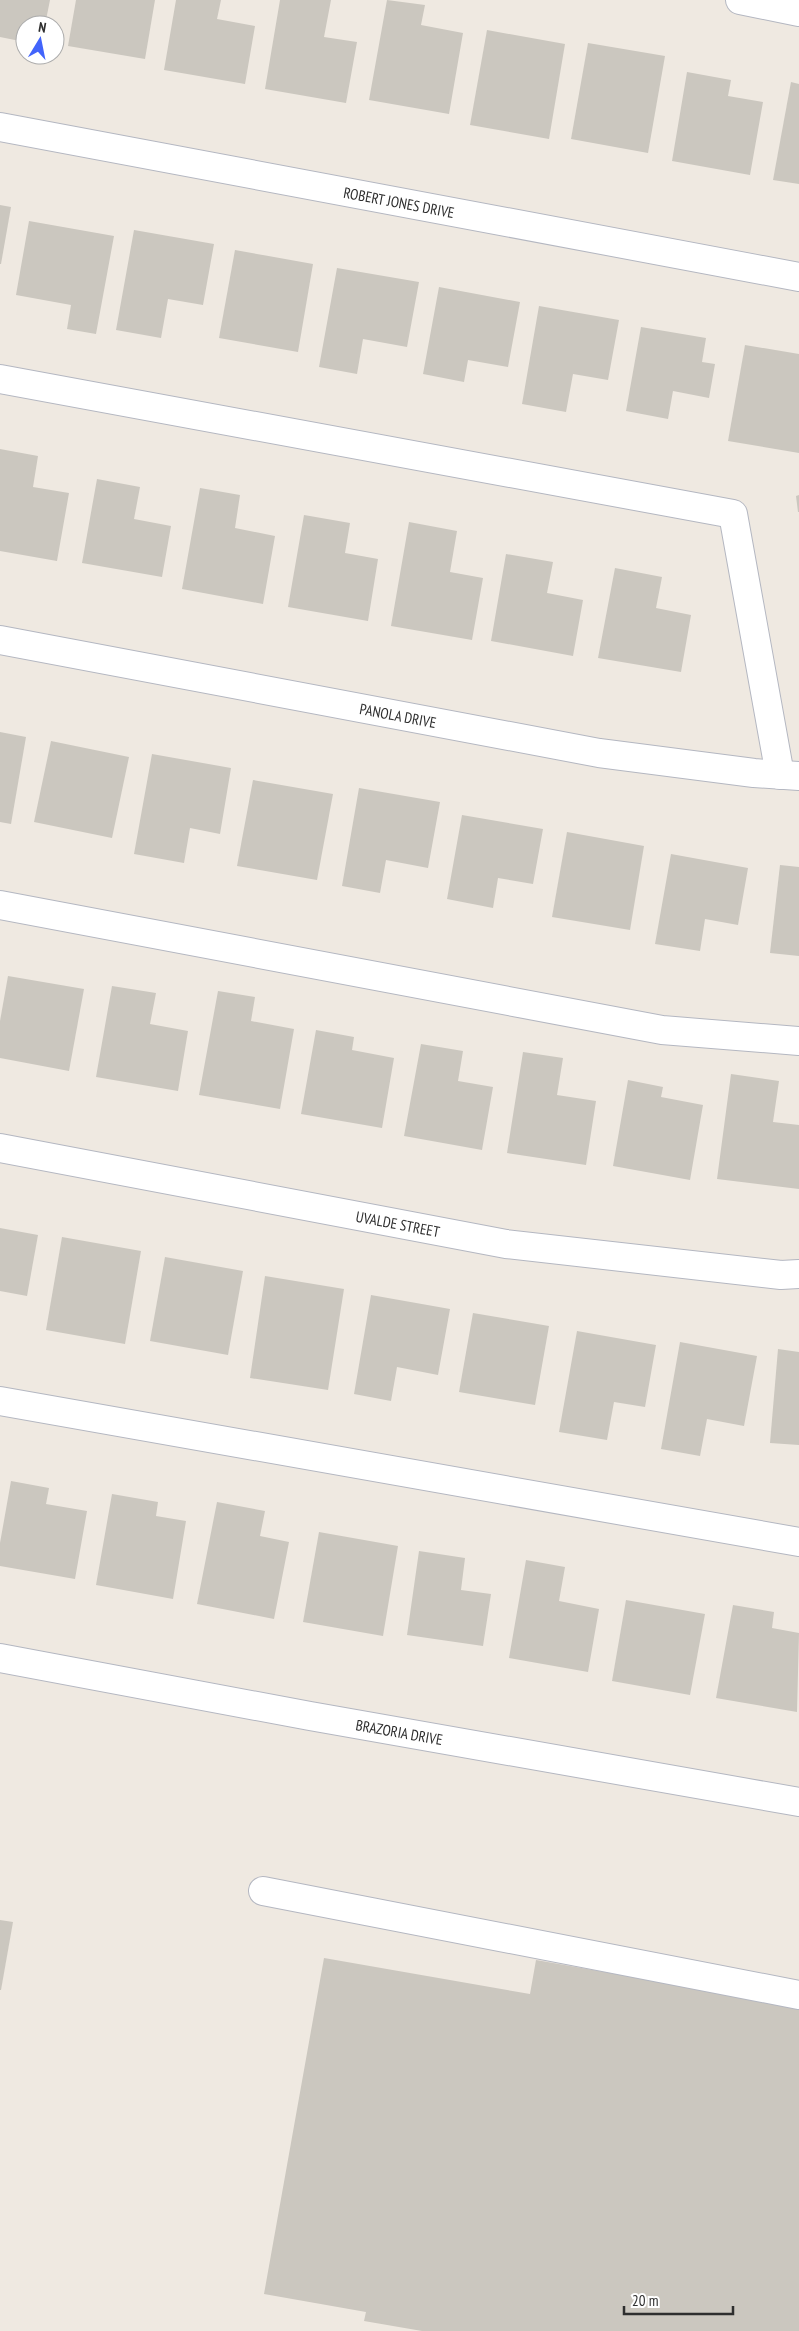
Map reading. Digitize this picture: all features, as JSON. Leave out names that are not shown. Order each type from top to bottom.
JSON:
[{"type":"street","points":[[740,0],[799,12]]},
{"type":"street","name":"ROBERT JONES DRIVE","points":[[0,127],[799,277]]},
{"type":"street","points":[[0,379],[733,514],[789,775]]},
{"type":"street","name":"PANOLA DRIVE","points":[[0,640],[599,753],[789,775]]},
{"type":"street","points":[[0,904],[662,1030],[799,1041]]},
{"type":"street","name":"UVALDE STREET","points":[[0,1148],[506,1244],[782,1275],[799,1274]]},
{"type":"street","points":[[0,1400],[799,1542]]},
{"type":"street","name":"BRAZORIA DRIVE","points":[[0,1658],[310,1716],[799,1802]]},
{"type":"street","points":[[263,1891],[799,1995]]},
{"type":"building","points":[[0,0],[50,0],[47,15],[15,15],[15,40],[0,37]]},
{"type":"building","points":[[76,0],[155,0],[145,59],[68,46]]},
{"type":"building","points":[[176,0],[221,0],[217,19],[255,26],[245,84],[164,70]]},
{"type":"building","points":[[280,0],[331,0],[324,37],[357,42],[346,103],[265,89]]},
{"type":"building","points":[[387,0],[425,5],[421,25],[463,33],[449,114],[369,100]]},
{"type":"building","points":[[487,30],[565,44],[549,139],[470,125]]},
{"type":"building","points":[[588,43],[665,56],[648,153],[571,139]]},
{"type":"building","points":[[687,72],[731,80],[728,96],[763,102],[750,175],[672,161]]},
{"type":"building","points":[[791,82],[799,84],[799,184],[773,180]]},
{"type":"building","points":[[0,205],[11,207],[1,264],[0,264]]},
{"type":"building","points":[[29,221],[114,236],[96,334],[67,329],[71,305],[16,295]]},
{"type":"building","points":[[134,230],[214,244],[203,305],[168,299],[161,338],[116,330]]},
{"type":"building","points":[[235,250],[313,264],[298,352],[219,338]]},
{"type":"building","points":[[337,268],[419,282],[407,347],[363,339],[357,374],[319,367]]},
{"type":"building","points":[[439,287],[520,302],[508,367],[468,360],[464,382],[423,374]]},
{"type":"building","points":[[539,306],[619,320],[608,380],[573,374],[566,412],[522,404]]},
{"type":"building","points":[[641,327],[706,338],[702,362],[715,364],[709,398],[673,391],[668,419],[626,411]]},
{"type":"building","points":[[745,345],[799,354],[799,453],[728,441]]},
{"type":"building","points":[[0,449],[38,456],[33,487],[69,493],[57,561],[0,551]]},
{"type":"building","points":[[97,479],[140,487],[134,519],[171,526],[162,577],[82,563]]},
{"type":"building","points":[[200,488],[240,495],[235,528],[275,536],[263,604],[182,589]]},
{"type":"building","points":[[799,495],[799,512],[798,512],[796,496]]},
{"type":"building","points":[[304,515],[350,523],[345,553],[378,559],[368,621],[288,607]]},
{"type":"building","points":[[409,522],[457,531],[450,572],[483,578],[472,640],[391,626]]},
{"type":"building","points":[[506,554],[553,562],[547,593],[583,600],[573,656],[491,641]]},
{"type":"building","points":[[615,568],[662,577],[656,608],[691,615],[681,672],[598,658]]},
{"type":"building","points":[[0,732],[26,737],[11,824],[0,822]]},
{"type":"building","points":[[51,741],[129,757],[112,838],[34,822]]},
{"type":"building","points":[[152,754],[231,768],[220,834],[190,828],[184,863],[134,854]]},
{"type":"building","points":[[253,780],[333,794],[317,880],[237,866]]},
{"type":"building","points":[[359,788],[440,802],[428,868],[386,860],[380,893],[342,886]]},
{"type":"building","points":[[462,815],[543,829],[533,884],[498,878],[493,908],[447,899]]},
{"type":"building","points":[[567,832],[644,846],[630,930],[552,917]]},
{"type":"building","points":[[671,854],[748,868],[738,925],[705,919],[700,951],[655,944]]},
{"type":"building","points":[[780,865],[799,867],[799,956],[770,953]]},
{"type":"building","points":[[8,976],[84,989],[69,1071],[0,1058],[0,1021]]},
{"type":"building","points":[[112,986],[156,993],[150,1024],[188,1031],[178,1091],[96,1077]]},
{"type":"building","points":[[218,991],[255,997],[251,1021],[294,1029],[280,1109],[199,1095]]},
{"type":"building","points":[[316,1030],[354,1037],[352,1050],[394,1058],[382,1128],[301,1114]]},
{"type":"building","points":[[421,1044],[463,1051],[458,1081],[493,1087],[482,1150],[404,1136]]},
{"type":"building","points":[[523,1052],[563,1058],[557,1095],[596,1101],[586,1165],[507,1153]]},
{"type":"building","points":[[731,1074],[779,1081],[773,1122],[799,1125],[799,1189],[717,1179]]},
{"type":"building","points":[[628,1080],[663,1087],[661,1097],[703,1105],[690,1180],[613,1166]]},
{"type":"building","points":[[0,1228],[38,1235],[27,1296],[0,1291]]},
{"type":"building","points":[[62,1237],[141,1251],[125,1344],[46,1330]]},
{"type":"building","points":[[165,1257],[243,1271],[228,1355],[150,1341]]},
{"type":"building","points":[[265,1276],[344,1289],[328,1390],[250,1378]]},
{"type":"building","points":[[371,1295],[450,1309],[438,1375],[397,1367],[391,1401],[354,1394]]},
{"type":"building","points":[[473,1313],[549,1326],[535,1405],[459,1392]]},
{"type":"building","points":[[577,1331],[656,1345],[645,1407],[614,1402],[607,1440],[559,1432]]},
{"type":"building","points":[[680,1342],[757,1356],[744,1426],[707,1419],[700,1456],[661,1449]]},
{"type":"building","points":[[778,1349],[799,1352],[799,1445],[770,1443]]},
{"type":"building","points":[[11,1481],[49,1488],[46,1504],[87,1511],[75,1579],[0,1566],[0,1543]]},
{"type":"building","points":[[112,1494],[158,1502],[156,1516],[186,1521],[173,1599],[96,1585]]},
{"type":"building","points":[[217,1502],[265,1511],[260,1536],[289,1542],[274,1619],[197,1604]]},
{"type":"building","points":[[319,1532],[398,1546],[383,1636],[303,1622]]},
{"type":"building","points":[[419,1551],[465,1558],[461,1590],[491,1594],[483,1646],[407,1635]]},
{"type":"building","points":[[526,1560],[565,1567],[559,1601],[599,1609],[588,1672],[509,1658]]},
{"type":"building","points":[[626,1600],[705,1614],[690,1695],[612,1681]]},
{"type":"building","points":[[733,1605],[774,1612],[772,1628],[799,1633],[797,1712],[716,1698]]},
{"type":"building","points":[[0,1920],[13,1922],[1,1990],[0,1990]]},
{"type":"building","points":[[324,1958],[530,1994],[536,1960],[799,2006],[799,2331],[422,2331],[364,2321],[366,2312],[264,2294]]}]
